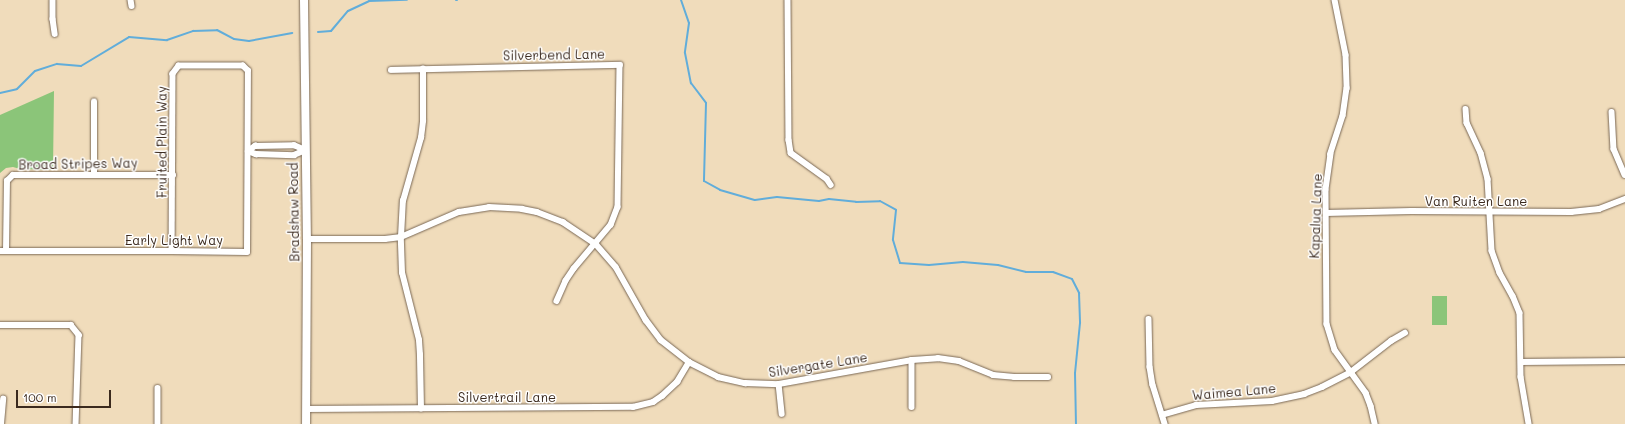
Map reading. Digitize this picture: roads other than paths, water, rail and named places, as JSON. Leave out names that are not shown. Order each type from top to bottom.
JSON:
[{"type":"main road","name":"Bradshaw Road","points":[[304,0],[307,239],[306,424]]},
{"type":"street","points":[[53,0],[55,34]]},
{"type":"street","points":[[788,0],[789,140],[791,153],[827,179],[831,185]]},
{"type":"street","name":"Kapalua Lane","points":[[1335,0],[1346,55],[1348,88],[1343,116],[1329,169],[1326,213],[1327,324],[1335,350],[1366,393],[1375,424]]},
{"type":"street","name":"Silverbend Lane","points":[[391,70],[620,65],[619,199],[616,216],[596,244]]},
{"type":"street","name":"Fruited Plain Way","points":[[172,252],[173,74],[179,66],[243,66],[248,71],[248,151]]},
{"type":"street","points":[[421,409],[419,340],[402,273],[401,237],[403,201],[421,138],[423,121],[423,69]]},
{"type":"street","points":[[94,102],[94,174]]},
{"type":"street","points":[[1466,109],[1470,133],[1480,153],[1487,174],[1491,212],[1491,237],[1496,265],[1513,296],[1520,313],[1523,393],[1529,424]]},
{"type":"street","points":[[1612,112],[1614,149],[1625,175]]},
{"type":"street","points":[[248,151],[255,146],[294,146],[305,150]]},
{"type":"street","points":[[248,151],[256,154],[294,155],[305,150]]},
{"type":"street","name":"Early Light Way","points":[[3,251],[247,252],[248,151]]},
{"type":"street","name":"Broad Stripes Way","points":[[3,251],[7,181],[13,175],[172,174]]},
{"type":"street","name":"Van Ruiten Lane","points":[[1326,213],[1582,211],[1599,208],[1625,200]]},
{"type":"street","name":"Silvergate Lane","points":[[307,239],[385,239],[401,237],[459,212],[489,207],[522,209],[551,217],[576,229],[596,244],[616,267],[636,305],[653,330],[670,349],[704,371],[730,380],[763,385],[779,384],[926,358],[949,359],[993,375],[1005,377],[1048,377]]},
{"type":"street","points":[[557,301],[566,280],[596,244]]},
{"type":"street","points":[[1149,319],[1150,367],[1153,385],[1165,424]]},
{"type":"street","points":[[0,325],[71,325],[79,335],[76,424]]},
{"type":"street","name":"Waimea Lane","points":[[1162,415],[1196,405],[1285,399],[1322,387],[1351,372],[1387,344],[1405,333]]},
{"type":"street","points":[[912,360],[912,407]]},
{"type":"street","points":[[1521,362],[1625,361]]},
{"type":"street","name":"Silvertrail Lane","points":[[306,409],[633,407],[653,402],[662,396],[676,382],[689,362]]},
{"type":"street","points":[[779,384],[782,414]]},
{"type":"street","points":[[158,388],[158,424]]},
{"type":"street","points":[[2,424],[3,400]]},
{"type":"waterway","points":[[318,32],[331,31],[348,11],[369,1],[407,0]]},
{"type":"waterway","points":[[681,0],[689,23],[685,53],[691,83],[706,103],[704,181],[720,190],[755,200],[777,197],[819,201],[829,199],[856,202],[880,201],[896,210],[893,240],[900,263],[929,265],[963,262],[998,265],[1026,272],[1053,272],[1072,279],[1079,293],[1080,323],[1075,373],[1076,424]]},
{"type":"waterway","points":[[0,93],[17,89],[35,71],[57,64],[81,66],[129,37],[167,40],[193,31],[217,30],[234,39],[249,41],[292,33]]}]
